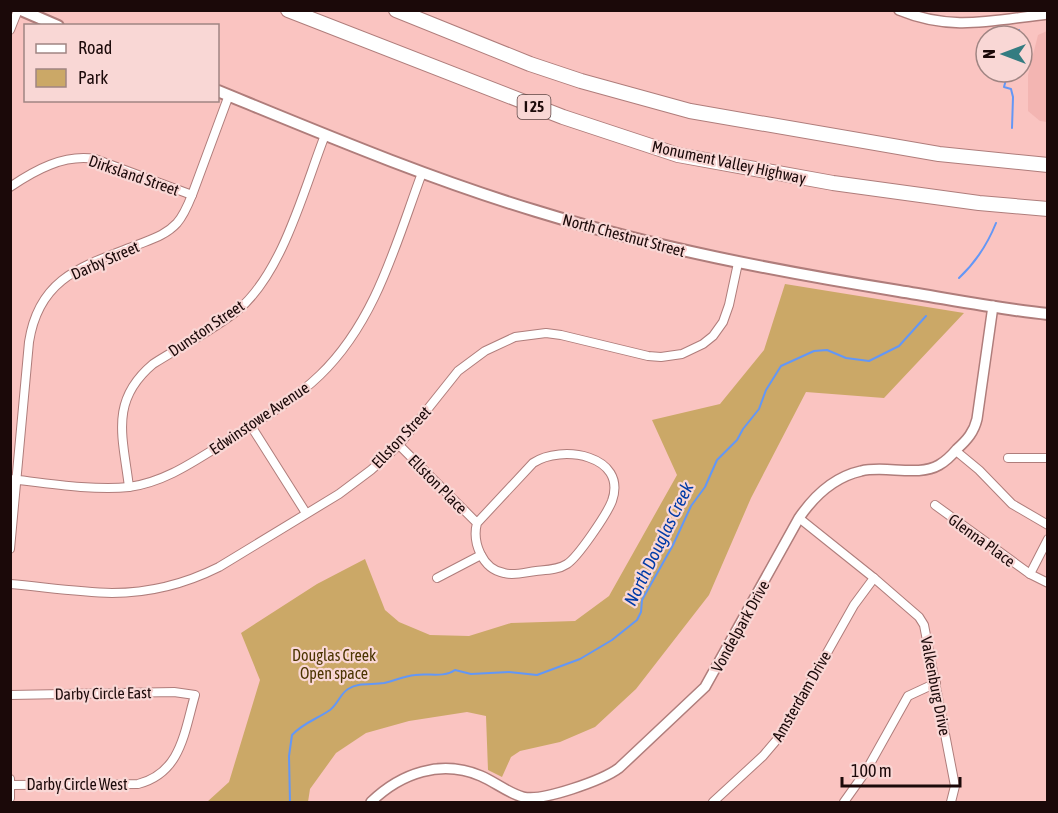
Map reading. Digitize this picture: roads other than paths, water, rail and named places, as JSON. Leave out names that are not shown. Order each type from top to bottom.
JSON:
[{"type":"highway","name":"Monument Valley Highway","points":[[288,10],[480,87],[616,136],[678,155],[833,183],[979,203],[1047,209]]},
{"type":"highway","name":"I 25","points":[[396,10],[519,60],[581,81],[690,111],[939,154],[1047,165]]},
{"type":"main road","points":[[20,10],[53,24]]},
{"type":"main road","name":"North Chestnut Street","points":[[219,91],[422,173],[536,211],[615,234],[738,263],[860,285],[1047,314]]},
{"type":"street","points":[[10,30],[20,10]]},
{"type":"street","points":[[899,10],[920,18],[946,23],[978,22],[1047,14]]},
{"type":"street","name":"Darby Street","points":[[10,549],[14,480],[29,342],[37,311],[54,286],[80,268],[159,237],[168,231],[186,211],[229,95]]},
{"type":"street","name":"Dunston Street","points":[[129,487],[121,427],[122,412],[131,386],[153,364],[239,309],[265,280],[284,245],[325,135]]},
{"type":"street","name":"Dirksland Street","points":[[10,187],[60,161],[83,157],[192,195]]},
{"type":"street","name":"Edwinstowe Avenue","points":[[14,480],[111,488],[148,483],[182,468],[301,392],[339,354],[358,327],[387,267],[422,173]]},
{"type":"street","name":"Ellston Street","points":[[10,584],[112,593],[161,587],[204,574],[339,494],[371,470],[399,445],[458,371],[484,351],[515,337],[546,333],[661,357],[675,356],[694,349],[713,336],[723,322],[729,306],[738,263]]},
{"type":"street","name":"Vondelpark Drive","points":[[371,802],[391,785],[413,774],[446,769],[480,776],[523,797],[541,800],[613,773],[705,687],[799,518],[819,493],[851,474],[871,469],[938,466],[971,434],[977,419],[993,306]]},
{"type":"street","points":[[251,426],[306,513]]},
{"type":"street","name":"Ellston Place","points":[[399,445],[477,523]]},
{"type":"street","points":[[956,451],[979,470],[1012,504],[1047,525]]},
{"type":"street","name":"Ellston Place","points":[[563,453],[596,459],[605,465],[614,483],[611,503],[577,556],[567,564],[557,569],[510,574],[495,570],[481,555],[474,538],[477,523],[533,463],[542,457],[563,453]]},
{"type":"street","points":[[1008,458],[1047,458]]},
{"type":"street","name":"Glenna Place","points":[[935,506],[1030,574],[1047,583]]},
{"type":"street","name":"Valkenburg Drive","points":[[799,518],[874,578],[919,617],[924,625],[955,786],[951,802]]},
{"type":"street","name":"Glenna Place","points":[[1030,574],[1047,538]]},
{"type":"street","points":[[437,578],[481,555]]},
{"type":"street","name":"Amsterdam Drive","points":[[713,802],[776,741],[854,605],[874,578]]},
{"type":"street","points":[[844,802],[866,771],[908,696],[936,683]]},
{"type":"street","name":"Darby Circle East","points":[[10,695],[174,692],[195,695]]},
{"type":"street","name":"Darby Circle West","points":[[11,785],[138,784],[156,778],[173,762],[195,695]]},
{"type":"street","points":[[10,779],[10,798]]},
{"type":"waterway","name":"North Douglas Creek","points":[[1005,84],[1004,87],[1011,89],[1013,97],[1012,128]]},
{"type":"waterway","name":"North Douglas Creek","points":[[959,278],[981,252],[996,223]]},
{"type":"waterway","name":"North Douglas Creek","points":[[290,802],[289,756],[292,735],[305,724],[330,710],[345,691],[352,687],[384,683],[411,676],[446,674],[455,670],[471,674],[509,672],[537,675],[580,659],[612,640],[637,620],[641,612],[642,600],[673,545],[691,506],[705,487],[717,460],[737,440],[759,409],[766,390],[781,366],[814,351],[827,350],[846,358],[869,361],[899,346],[926,316]]},
{"type":"park label","name":"Douglas Creek Open space","points":[[334,664]]}]
